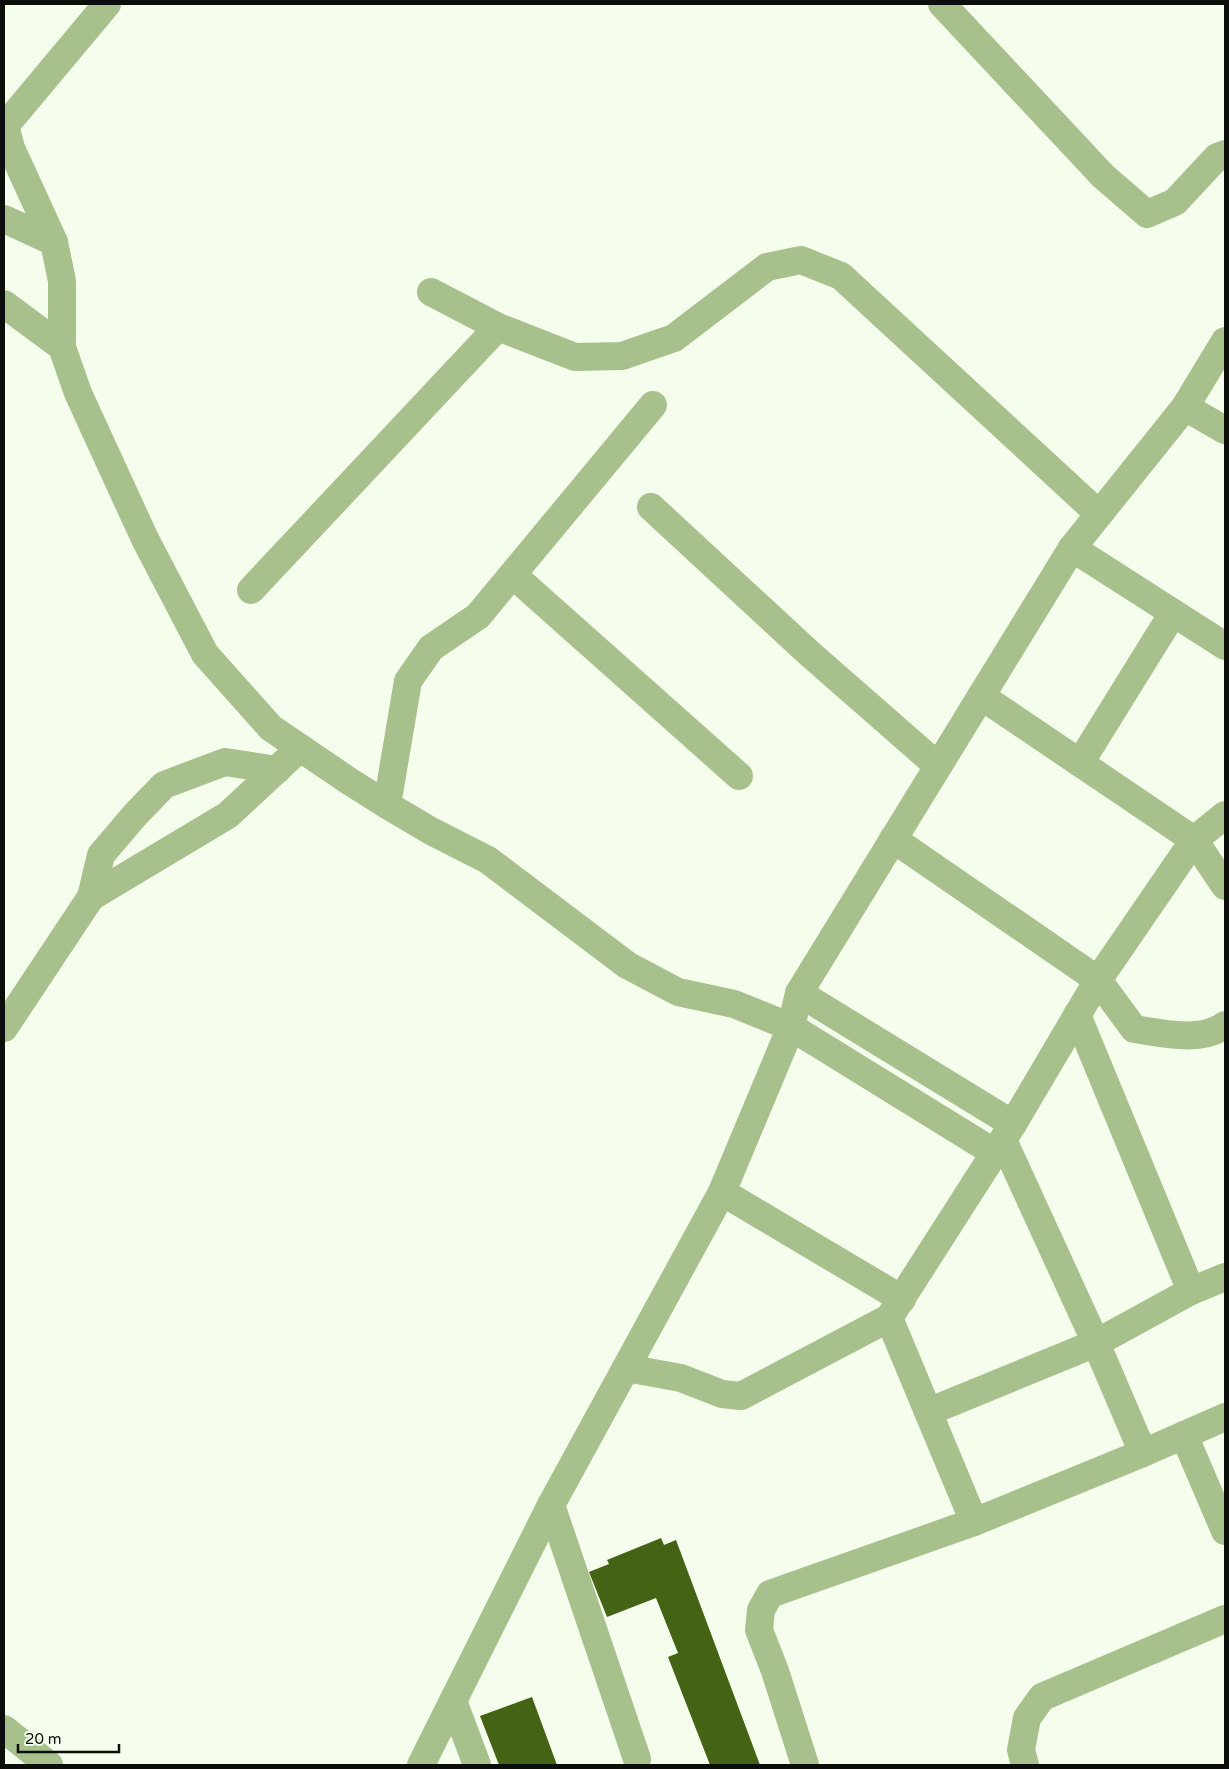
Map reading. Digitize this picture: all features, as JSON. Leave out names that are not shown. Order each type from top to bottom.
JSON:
[{"type":"street","points":[[107,4],[8,116],[11,148],[54,242],[62,281],[62,348],[78,392],[141,530],[205,654],[271,728],[349,782],[431,831],[488,860],[627,966],[678,992],[734,1004],[791,1027],[1003,1139]]},
{"type":"street","points":[[942,4],[1102,176],[1148,214],[1175,202],[1217,157],[1225,154]]},
{"type":"street","points":[[4,219],[54,242]]},
{"type":"street","points":[[431,292],[498,327],[575,357],[622,356],[674,338],[767,267],[801,260],[842,276],[1099,514]]},
{"type":"street","points":[[4,304],[62,348]]},
{"type":"street","points":[[251,590],[498,327]]},
{"type":"street","points":[[421,1765],[551,1505],[722,1192],[791,1027],[799,993],[1072,548],[1185,406],[1225,341]]},
{"type":"street","points":[[387,805],[408,681],[431,648],[478,616],[653,405]]},
{"type":"street","points":[[1185,406],[1225,430]]},
{"type":"street","points":[[651,507],[810,654],[938,766]]},
{"type":"street","points":[[1072,548],[1225,646]]},
{"type":"street","points":[[513,575],[739,776]]},
{"type":"street","points":[[1080,763],[1173,613]]},
{"type":"street","points":[[981,696],[1194,840],[1225,886]]},
{"type":"street","points":[[91,897],[228,815],[300,748]]},
{"type":"street","points":[[4,1028],[91,897],[101,855],[164,785],[225,762],[277,770]]},
{"type":"street","points":[[626,1368],[681,1378],[722,1394],[741,1396],[896,1308],[1003,1139],[1098,980],[1194,840],[1225,815]]},
{"type":"street","points":[[894,839],[1098,980],[1134,1029],[1182,1036],[1218,1030],[1225,1025]]},
{"type":"street","points":[[799,993],[1003,1139],[1096,1343],[1143,1453]]},
{"type":"street","points":[[1077,1015],[1191,1291]]},
{"type":"street","points":[[722,1192],[896,1308],[928,1412],[974,1522]]},
{"type":"street","points":[[928,1412],[1096,1343],[1191,1291],[1225,1277]]},
{"type":"street","points":[[805,1765],[775,1671],[759,1630],[761,1610],[770,1594],[974,1522],[1143,1453],[1225,1417]]},
{"type":"street","points":[[1184,1435],[1225,1532]]},
{"type":"street","points":[[551,1505],[637,1759]]},
{"type":"street","points":[[1025,1765],[1021,1750],[1027,1718],[1042,1697],[1225,1619]]},
{"type":"street","points":[[453,1702],[477,1765]]},
{"type":"street","points":[[4,1729],[48,1765]]},
{"type":"building","points":[[661,1538],[664,1545],[676,1540],[760,1765],[710,1765],[668,1657],[678,1653],[656,1598],[607,1617],[589,1572],[609,1564],[607,1560]]},
{"type":"building","points":[[532,1697],[557,1765],[499,1765],[480,1716]]}]
